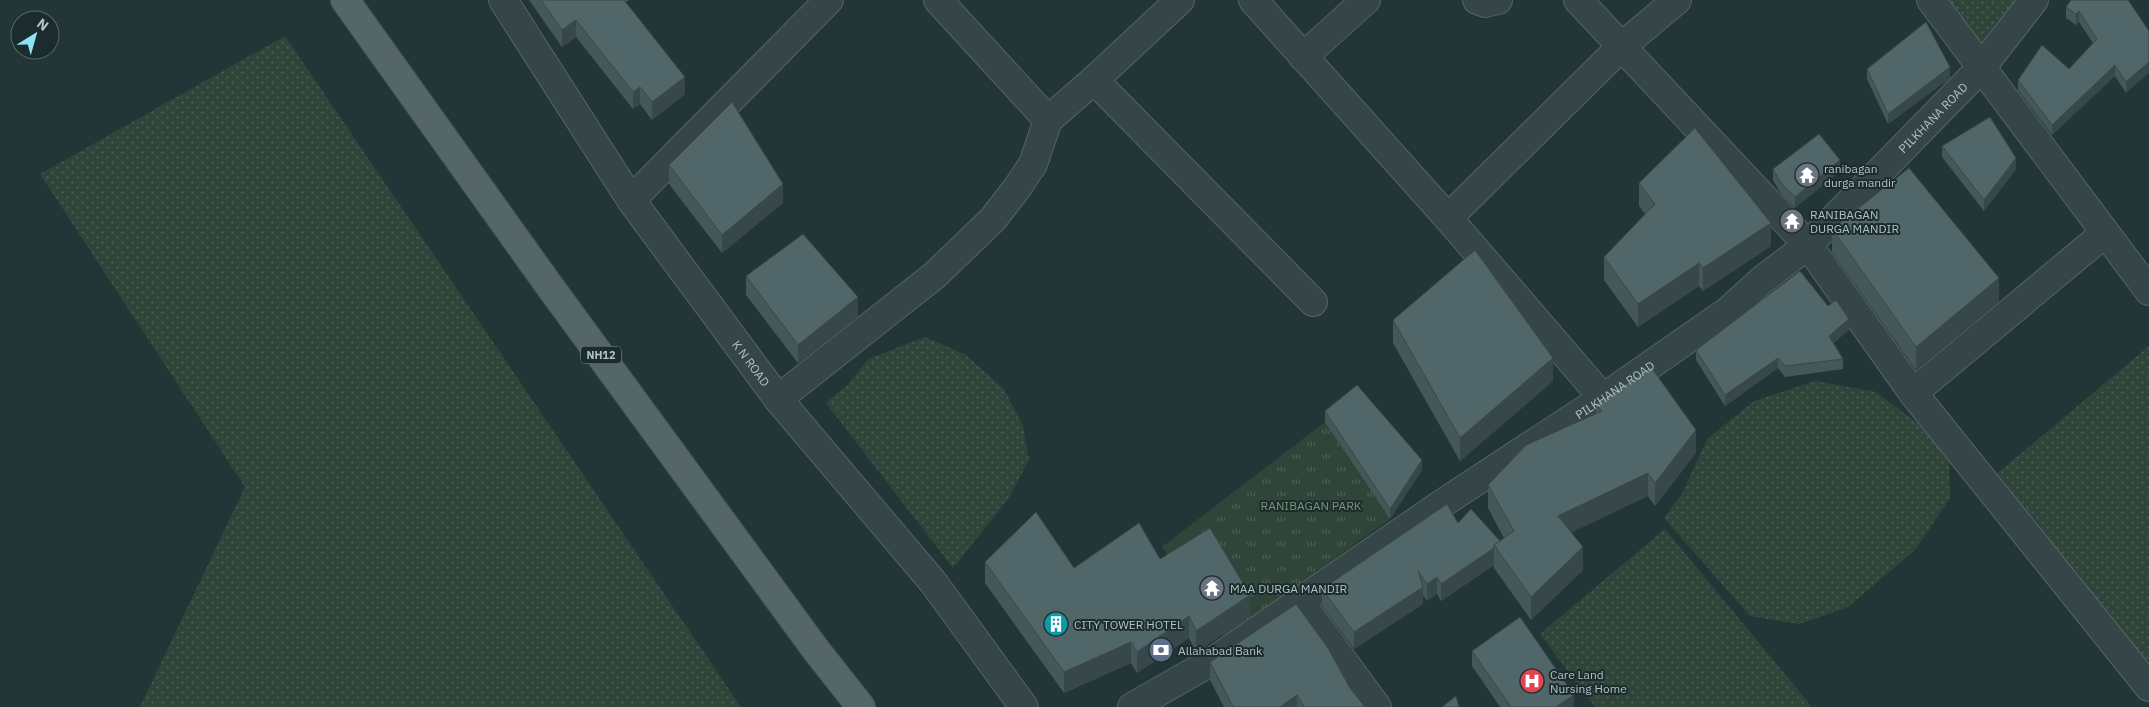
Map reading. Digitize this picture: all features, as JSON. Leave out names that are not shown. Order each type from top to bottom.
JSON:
[{"type":"main road","name":"NH12","points":[[345,0],[548,284],[816,650],[862,707]]},
{"type":"street","name":"K N ROAD","points":[[503,0],[631,200],[778,399],[933,582],[1024,707]]},
{"type":"street","points":[[631,200],[829,0]]},
{"type":"street","points":[[938,0],[1048,120]]},
{"type":"street","points":[[778,399],[935,275],[993,219],[1033,164],[1048,120],[1180,0]]},
{"type":"street","points":[[1253,0],[1448,218],[1603,398]]},
{"type":"street","points":[[1303,57],[1366,0]]},
{"type":"street","points":[[1477,0],[1485,4],[1498,0]]},
{"type":"street","points":[[1578,0],[1808,245],[1914,393],[2149,687]]},
{"type":"street","points":[[1448,218],[1621,47],[1677,0]]},
{"type":"street","points":[[1931,0],[2149,291]]},
{"type":"street","name":"PILKHANA ROAD","points":[[1132,707],[1216,659],[1446,501],[1603,398],[1728,311],[1762,280],[1808,245],[1981,68],[2034,0]]},
{"type":"street","points":[[1094,80],[1313,302]]},
{"type":"street","points":[[1914,393],[2105,233]]},
{"type":"street","points":[[1300,602],[1377,707]]},
{"type":"green space","points":[[1936,0],[2017,0],[1980,53]]},
{"type":"green space","points":[[285,36],[741,707],[140,707],[245,487],[40,174]]},
{"type":"green space","points":[[925,337],[966,355],[1004,389],[1023,426],[1029,460],[1008,499],[953,568],[826,403],[848,384],[868,359]]},
{"type":"green space","points":[[2149,346],[2149,693],[1975,492]]},
{"type":"green space","points":[[1815,381],[1876,392],[1921,426],[1949,457],[1950,498],[1915,550],[1848,607],[1799,624],[1750,616],[1664,518],[1682,494],[1707,439],[1754,401]]},
{"type":"green space","name":"RANIBAGAN PARK","points":[[1325,422],[1390,519],[1224,637],[1162,547]]},
{"type":"green space","points":[[1665,529],[1812,707],[1595,707],[1540,634]]},
{"type":"building","points":[[541,0],[624,0],[685,77],[652,102],[640,87],[633,92],[576,20],[562,30]]},
{"type":"building","points":[[2071,0],[2128,0],[2149,31],[2149,62],[2126,82],[2115,65],[2052,125],[2018,80],[2042,45],[2069,69],[2097,39],[2079,11],[2076,14],[2066,7]]},
{"type":"building","points":[[1926,22],[1950,67],[1888,114],[1867,69]]},
{"type":"building","points":[[732,102],[783,184],[722,235],[669,165]]},
{"type":"building","points":[[1990,117],[2016,158],[1984,200],[1942,146]]},
{"type":"building","points":[[1695,128],[1771,223],[1703,268],[1699,263],[1638,304],[1604,257],[1655,204],[1639,183]]},
{"type":"building","name":"ranibagan durga mandir","points":[[1819,134],[1840,160],[1795,197],[1781,183],[1773,169]]},
{"type":"building","points":[[1909,168],[1999,278],[1916,347],[1832,229]]},
{"type":"building","points":[[803,234],[858,297],[798,345],[746,276]]},
{"type":"building","points":[[1475,250],[1553,358],[1460,438],[1393,320]]},
{"type":"building","points":[[1800,271],[1828,306],[1836,300],[1849,319],[1829,336],[1843,359],[1785,366],[1778,358],[1725,395],[1696,350]]},
{"type":"building","points":[[1651,367],[1696,430],[1655,483],[1648,473],[1558,516],[1583,547],[1531,597],[1494,545],[1514,531],[1488,485],[1526,445],[1602,411],[1596,404]]},
{"type":"building","points":[[1357,385],[1422,460],[1390,509],[1325,411]]},
{"type":"building","points":[[1447,504],[1458,523],[1471,509],[1500,541],[1494,545],[1494,548],[1441,584],[1437,577],[1427,584],[1418,571],[1423,587],[1354,632],[1322,589]]},
{"type":"building","points":[[1036,512],[1074,568],[1139,523],[1160,559],[1210,528],[1250,595],[1196,631],[1189,616],[1137,652],[1131,642],[1064,672],[985,562]]},
{"type":"building","points":[[1296,604],[1328,648],[1350,688],[1365,707],[1304,707],[1297,695],[1280,707],[1233,707],[1210,662]]},
{"type":"building","points":[[1520,617],[1574,695],[1556,707],[1511,707],[1472,651]]},
{"type":"building","points":[[1456,696],[1459,707],[1442,707]]},
{"type":"place","name":"ranibagan durga mandir","points":[[1807,175]]},
{"type":"place","name":"RANIBAGAN DURGA MANDIR","points":[[1792,221]]},
{"type":"place","name":"MAA DURGA MANDIR","points":[[1212,588]]},
{"type":"place","name":"CITY TOWER HOTEL","points":[[1056,624]]},
{"type":"place","name":"Allahabad Bank","points":[[1161,650]]},
{"type":"place","name":"Care Land Nursing Home","points":[[1532,681]]}]
